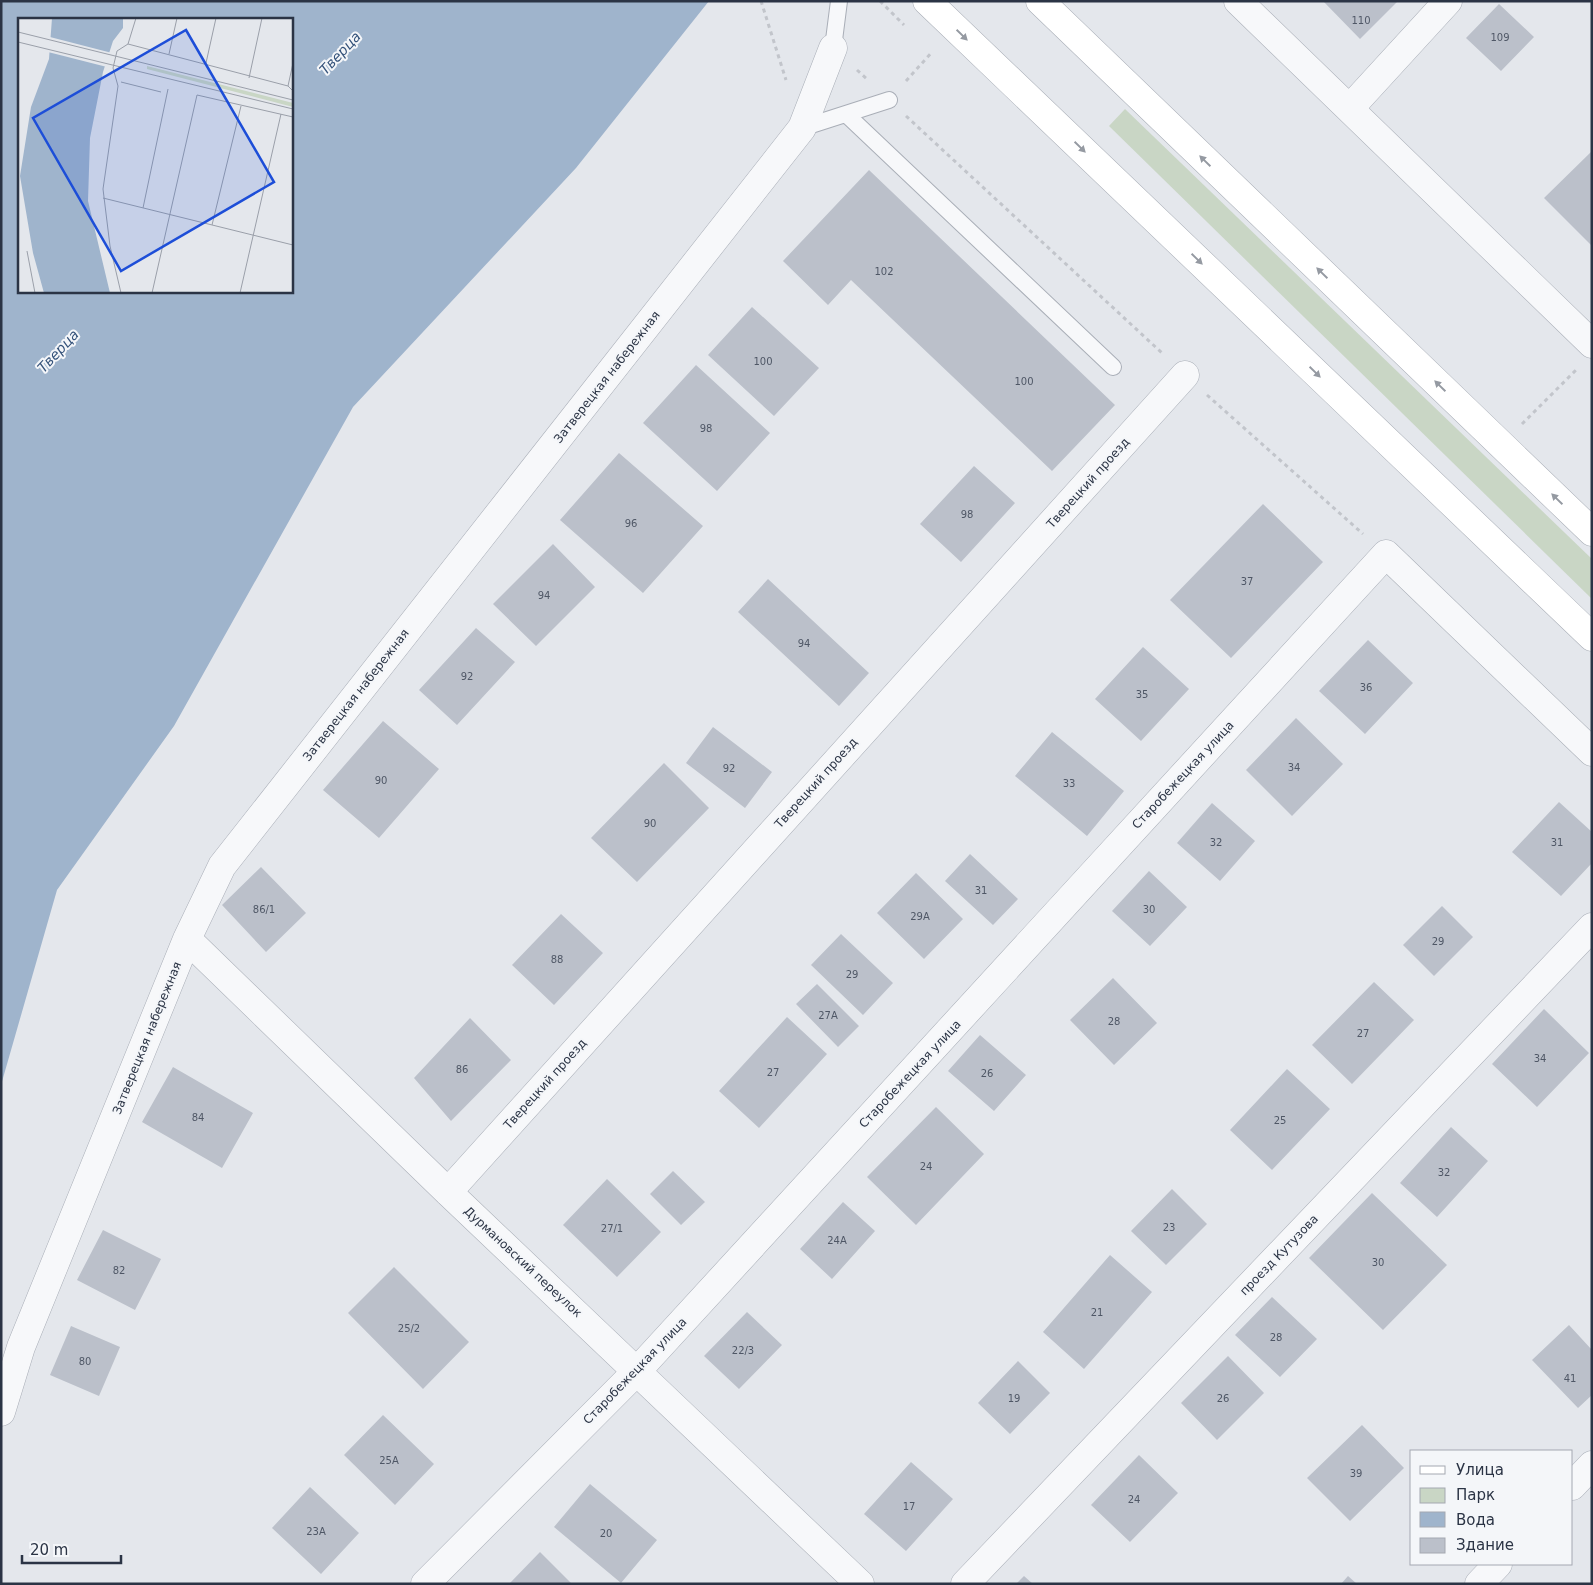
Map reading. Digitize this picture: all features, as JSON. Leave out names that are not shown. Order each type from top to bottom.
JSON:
[{"type":"main road","points":[[927,1],[1592,636]]},
{"type":"main road","points":[[1040,1],[1592,532]]},
{"type":"street","points":[[1238,1],[1592,344]]},
{"type":"street","points":[[1350,108],[1448,1]]},
{"type":"street","name":"Затверецкая набережная","points":[[1,1412],[21,1347],[187,939],[222,866],[802,128],[833,48]]},
{"type":"street","name":"Тверецкий проезд","points":[[448,1192],[1185,375]]},
{"type":"street","points":[[1386,554],[1592,752]]},
{"type":"street","name":"Старобежецкая улица","points":[[425,1584],[637,1371],[1386,554]]},
{"type":"street","name":"проезд Кутузова","points":[[966,1584],[1592,927]]},
{"type":"street","name":"Дурмановский переулок","points":[[187,939],[448,1192],[860,1584]]},
{"type":"street","points":[[1573,1485],[1592,1465]]},
{"type":"street","points":[[1479,1584],[1497,1565]]},
{"type":"lane","points":[[833,48],[839,1]]},
{"type":"lane","points":[[802,128],[889,100]]},
{"type":"lane","points":[[846,114],[1113,368]]},
{"type":"path","points":[[761,1],[787,83]]},
{"type":"path","points":[[880,1],[889,11]]},
{"type":"path","points":[[833,48],[1185,375],[1386,554]]},
{"type":"path","points":[[889,100],[932,52]]},
{"type":"path","points":[[1522,424],[1557,388]]},
{"type":"green space","points":[[1125,109],[1592,559],[1592,599],[1109,126]]},
{"type":"water","name":"Тверца","points":[[1,1],[709,1],[576,168],[353,407],[174,726],[57,890],[1,1085]]},
{"type":"building","points":[[1323,1],[1398,1],[1360,39]]},
{"type":"building","points":[[1499,4],[1534,37],[1501,71],[1466,38]]},
{"type":"building","points":[[1592,151],[1592,246],[1544,198]]},
{"type":"building","points":[[869,170],[1115,405],[1052,471],[851,280],[828,305],[783,261]]},
{"type":"building","points":[[752,307],[819,368],[774,416],[708,355]]},
{"type":"building","points":[[696,365],[770,433],[717,491],[643,423]]},
{"type":"building","points":[[619,453],[703,526],[643,593],[560,520]]},
{"type":"building","points":[[974,466],[1015,503],[961,562],[920,524]]},
{"type":"building","points":[[1263,504],[1323,562],[1231,658],[1170,600]]},
{"type":"building","points":[[553,544],[595,587],[536,646],[493,604]]},
{"type":"building","points":[[768,579],[869,673],[839,706],[738,612]]},
{"type":"building","points":[[476,628],[515,662],[457,725],[419,690]]},
{"type":"building","points":[[1368,640],[1413,683],[1365,734],[1319,691]]},
{"type":"building","points":[[1143,647],[1189,689],[1141,741],[1095,699]]},
{"type":"building","points":[[1296,718],[1343,764],[1292,816],[1246,770]]},
{"type":"building","points":[[383,721],[439,769],[379,838],[323,790]]},
{"type":"building","points":[[713,727],[772,772],[745,808],[686,763]]},
{"type":"building","points":[[1052,732],[1124,791],[1087,836],[1015,776]]},
{"type":"building","points":[[664,763],[709,808],[637,882],[591,838]]},
{"type":"building","points":[[1559,802],[1592,832],[1592,863],[1561,896],[1512,852]]},
{"type":"building","points":[[1212,803],[1255,841],[1220,881],[1177,843]]},
{"type":"building","points":[[970,854],[1018,899],[993,925],[945,881]]},
{"type":"building","points":[[261,867],[306,913],[266,952],[222,905]]},
{"type":"building","points":[[1149,871],[1187,907],[1150,946],[1112,911]]},
{"type":"building","points":[[916,873],[963,919],[924,959],[877,913]]},
{"type":"building","points":[[1442,906],[1473,937],[1434,976],[1403,945]]},
{"type":"building","points":[[561,914],[603,953],[554,1005],[512,965]]},
{"type":"building","points":[[841,934],[893,983],[863,1015],[811,965]]},
{"type":"building","points":[[1113,978],[1157,1023],[1114,1065],[1070,1020]]},
{"type":"building","points":[[1374,982],[1414,1020],[1352,1084],[1312,1045]]},
{"type":"building","points":[[817,984],[859,1026],[838,1047],[796,1004]]},
{"type":"building","points":[[1544,1009],[1589,1053],[1537,1107],[1492,1064]]},
{"type":"building","points":[[787,1017],[827,1054],[759,1128],[719,1091]]},
{"type":"building","points":[[470,1018],[511,1060],[451,1121],[414,1078]]},
{"type":"building","points":[[980,1035],[1026,1075],[994,1111],[948,1071]]},
{"type":"building","points":[[173,1067],[253,1113],[222,1168],[142,1122]]},
{"type":"building","points":[[1287,1069],[1330,1109],[1272,1170],[1230,1130]]},
{"type":"building","points":[[936,1107],[984,1154],[916,1225],[867,1177]]},
{"type":"building","points":[[1451,1127],[1488,1161],[1437,1217],[1400,1183]]},
{"type":"building","points":[[673,1171],[705,1202],[681,1225],[650,1194]]},
{"type":"building","points":[[607,1179],[661,1232],[617,1277],[563,1225]]},
{"type":"building","points":[[1172,1189],[1207,1224],[1166,1265],[1131,1231]]},
{"type":"building","points":[[1372,1193],[1447,1265],[1383,1330],[1309,1258]]},
{"type":"building","points":[[843,1202],[875,1231],[832,1279],[800,1249]]},
{"type":"building","points":[[103,1230],[161,1259],[135,1310],[77,1280]]},
{"type":"building","points":[[1110,1255],[1152,1292],[1084,1369],[1043,1332]]},
{"type":"building","points":[[394,1267],[469,1342],[423,1389],[348,1313]]},
{"type":"building","points":[[1272,1297],[1317,1339],[1280,1377],[1235,1335]]},
{"type":"building","points":[[747,1312],[782,1345],[739,1389],[704,1356]]},
{"type":"building","points":[[1569,1325],[1592,1350],[1592,1395],[1578,1408],[1532,1360]]},
{"type":"building","points":[[71,1326],[120,1347],[99,1396],[50,1375]]},
{"type":"building","points":[[1228,1356],[1264,1393],[1217,1440],[1181,1403]]},
{"type":"building","points":[[1018,1361],[1050,1393],[1010,1434],[978,1403]]},
{"type":"building","points":[[383,1415],[434,1464],[395,1505],[344,1455]]},
{"type":"building","points":[[1362,1425],[1404,1468],[1350,1521],[1307,1478]]},
{"type":"building","points":[[1139,1455],[1178,1493],[1130,1542],[1091,1505]]},
{"type":"building","points":[[911,1462],[953,1499],[906,1551],[864,1514]]},
{"type":"building","points":[[590,1484],[657,1540],[621,1583],[554,1527]]},
{"type":"building","points":[[310,1487],[359,1533],[321,1574],[272,1528]]},
{"type":"building","points":[[540,1552],[572,1584],[509,1584]]},
{"type":"building","points":[[1024,1576],[1033,1584],[1016,1584]]},
{"type":"building","points":[[1348,1576],[1357,1584],[1341,1584]]}]
